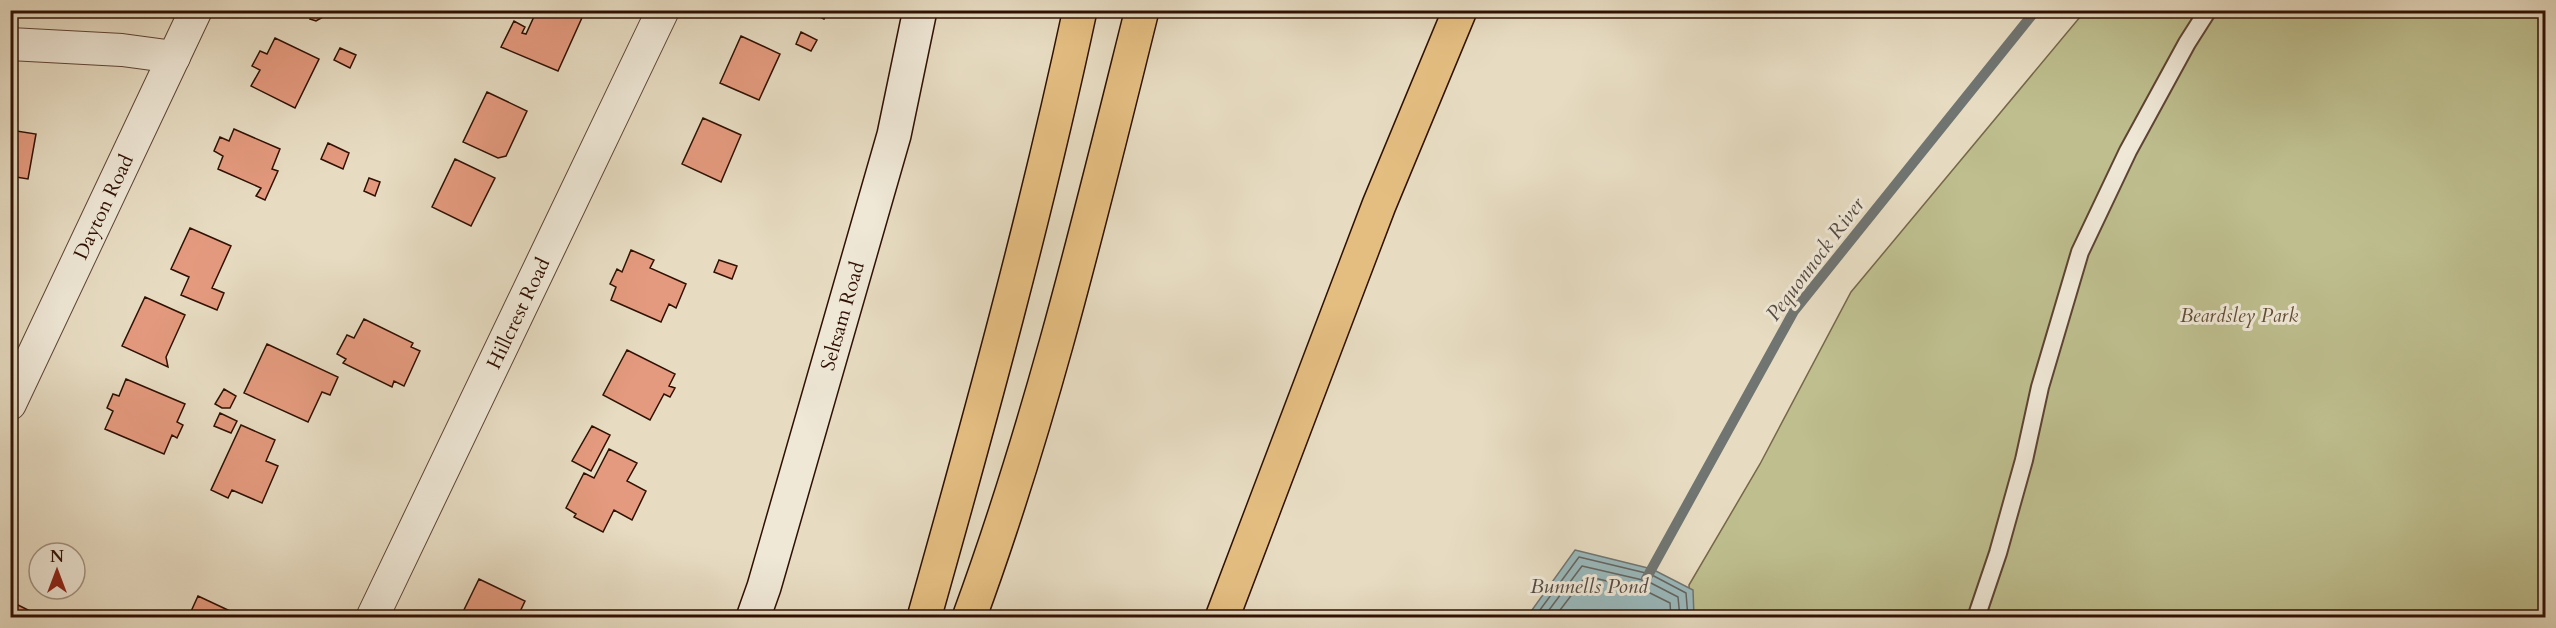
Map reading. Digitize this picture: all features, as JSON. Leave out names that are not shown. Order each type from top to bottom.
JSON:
[{"type":"highway","points":[[924,618],[1035,213],[1080,10]]},
{"type":"highway","points":[[969,618],[1020,468],[1086,229],[1142,10]]},
{"type":"highway","points":[[1378,206],[1436,10]]},
{"type":"highway","points":[[1222,618],[1378,206],[1460,10]]},
{"type":"main road","name":"Seltsam Road","points":[[753,618],[894,135],[920,10]]},
{"type":"street","name":"Dayton Road","points":[[10,404],[196,10]]},
{"type":"street","name":"Hillcrest Road","points":[[372,618],[663,10]]},
{"type":"street","points":[[10,44],[122,50],[174,57]]},
{"type":"lane","points":[[1976,618],[1998,553],[2024,460],[2040,387],[2080,252],[2127,151],[2208,10]]},
{"type":"green space","name":"Beardsley Park","points":[[2085,11],[2545,11],[2545,617],[1690,618],[1689,585],[1760,464],[1851,292]]},
{"type":"water","name":"Bunnells Pond","points":[[1575,550],[1652,569],[1693,590],[1694,617],[1527,617]]},
{"type":"building","points":[[309,10],[328,10],[325,16],[316,21],[310,19],[313,13]]},
{"type":"building","points":[[537,10],[585,11],[558,71],[501,47],[514,21],[525,27],[522,33],[526,34]]},
{"type":"building","points":[[805,10],[829,10],[824,19]]},
{"type":"building","points":[[801,32],[817,40],[811,51],[796,44]]},
{"type":"building","points":[[741,36],[780,54],[759,100],[720,83]]},
{"type":"building","points":[[275,38],[319,59],[295,108],[251,86],[260,70],[252,66],[260,51],[267,54]]},
{"type":"building","points":[[340,48],[356,55],[350,68],[334,60]]},
{"type":"building","points":[[487,92],[527,111],[506,156],[498,158],[463,142]]},
{"type":"building","points":[[703,118],[741,135],[721,182],[682,164]]},
{"type":"building","points":[[234,129],[280,149],[272,169],[278,171],[265,200],[256,196],[261,188],[218,169],[223,156],[214,151],[220,137],[229,141]]},
{"type":"building","points":[[10,130],[36,134],[28,179],[10,176]]},
{"type":"building","points":[[328,143],[349,153],[343,169],[321,159]]},
{"type":"building","points":[[455,159],[495,178],[471,226],[432,207]]},
{"type":"building","points":[[369,178],[380,182],[375,196],[364,191]]},
{"type":"building","points":[[190,228],[231,246],[212,288],[224,293],[217,310],[181,295],[189,277],[171,269]]},
{"type":"building","points":[[631,250],[654,260],[650,268],[686,284],[676,308],[669,304],[661,322],[611,300],[616,287],[610,284],[617,269],[622,272]]},
{"type":"building","points":[[719,260],[737,266],[732,279],[714,272]]},
{"type":"building","points":[[145,297],[185,315],[166,357],[168,367],[122,346]]},
{"type":"building","points":[[364,319],[413,343],[411,347],[420,351],[404,386],[394,381],[392,387],[343,363],[346,359],[337,354],[347,335],[354,338]]},
{"type":"building","points":[[267,344],[338,377],[330,395],[322,392],[308,422],[244,393]]},
{"type":"building","points":[[627,350],[675,374],[669,386],[675,388],[670,397],[664,394],[650,420],[603,395]]},
{"type":"building","points":[[126,379],[185,404],[177,422],[183,425],[177,438],[172,435],[164,454],[105,429],[113,411],[107,408],[113,394],[119,396]]},
{"type":"building","points":[[224,389],[236,396],[230,408],[222,408],[215,404]]},
{"type":"building","points":[[220,413],[237,421],[231,433],[214,426]]},
{"type":"building","points":[[241,425],[275,440],[266,461],[278,466],[262,503],[232,490],[228,498],[211,490]]},
{"type":"building","points":[[592,426],[610,435],[591,471],[572,461]]},
{"type":"building","points":[[609,449],[637,463],[627,481],[646,491],[632,520],[614,510],[603,532],[574,517],[576,514],[566,508],[584,473],[594,478]]},
{"type":"building","points":[[479,579],[525,601],[517,618],[460,618]]},
{"type":"building","points":[[198,596],[245,618],[188,618]]},
{"type":"building","points":[[10,601],[44,618],[10,618]]},
{"type":"waterway","name":"Pequonnock River","points":[[1646,579],[1794,311],[2036,10]]}]
